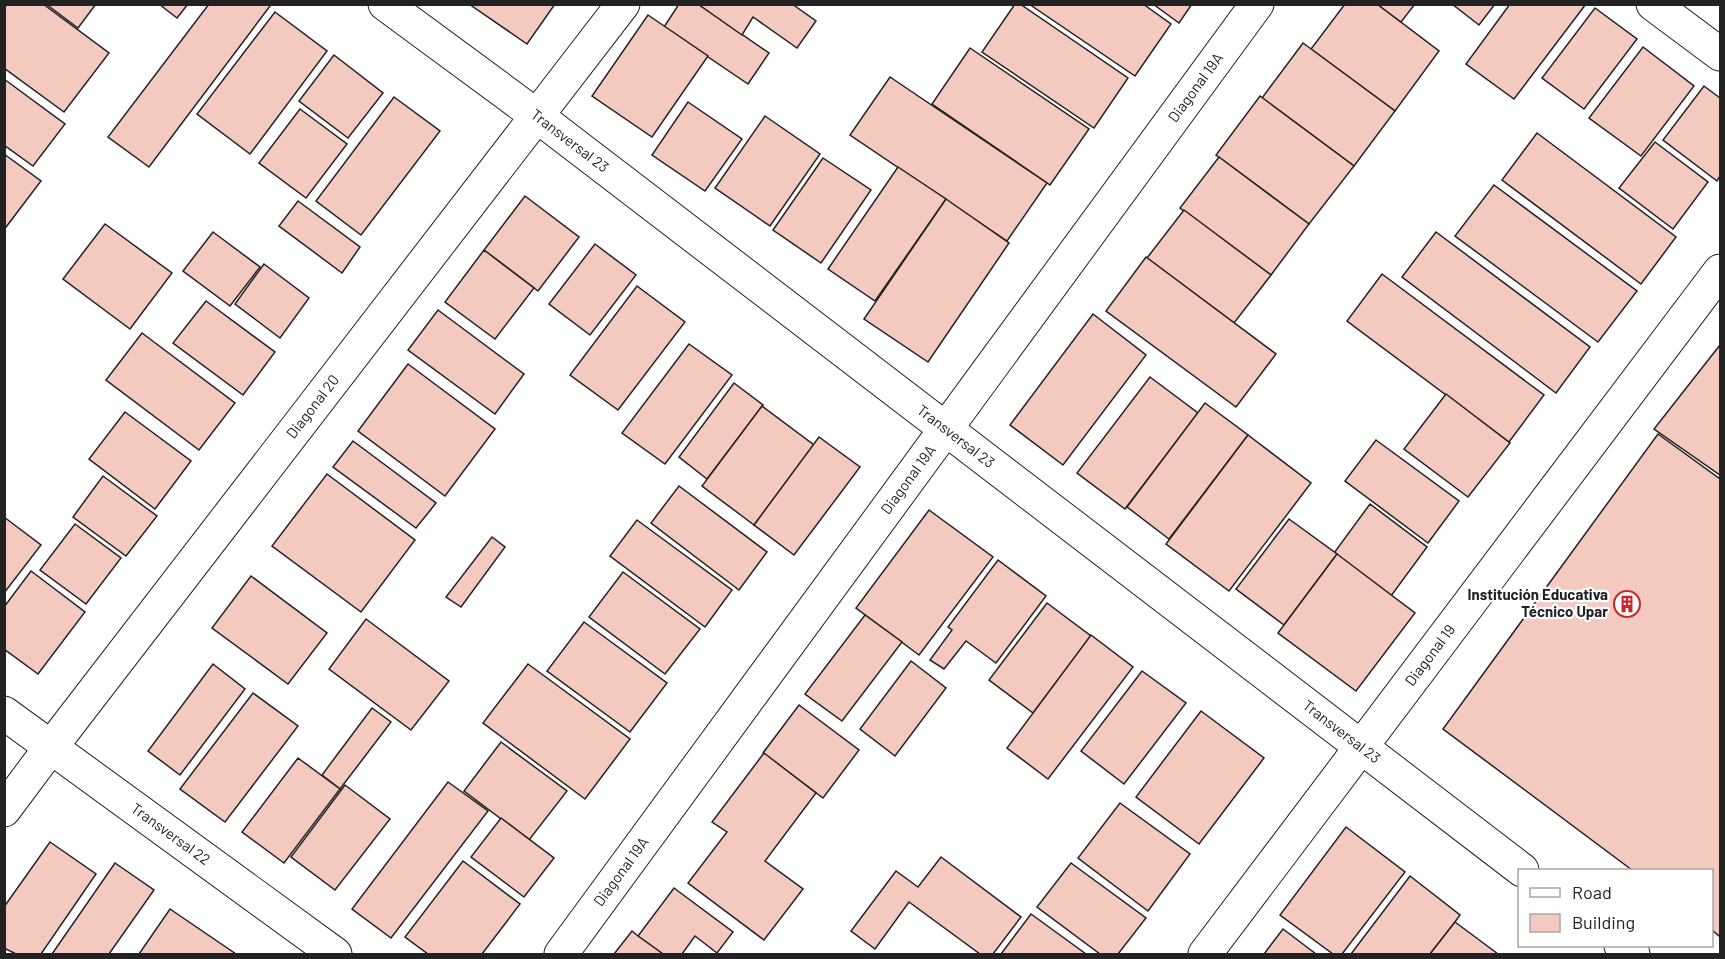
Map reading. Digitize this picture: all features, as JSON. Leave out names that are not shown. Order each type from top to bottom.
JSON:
[{"type":"street","name":"Transversal 23","points":[[385,4],[537,116],[1521,869]]},
{"type":"street","name":"Diagonal 20","points":[[4,810],[623,4]]},
{"type":"street","name":"Diagonal 19A","points":[[561,954],[1257,4]]},
{"type":"street","points":[[1653,4],[1720,54]]},
{"type":"street","name":"Diagonal 19","points":[[1205,954],[1720,271]]},
{"type":"street","name":"Transversal 22","points":[[4,713],[335,954]]},
{"type":"building","points":[[7,4],[43,4],[109,53],[64,112],[4,68],[4,8]]},
{"type":"building","points":[[46,4],[96,4],[78,28]]},
{"type":"building","points":[[159,4],[188,4],[177,18]]},
{"type":"building","points":[[209,4],[267,4],[270,6],[149,167],[108,137]]},
{"type":"building","points":[[469,4],[555,4],[527,44]]},
{"type":"building","points":[[679,4],[698,4],[769,53],[748,84],[664,27]]},
{"type":"building","points":[[698,4],[792,4],[816,21],[797,48],[753,17],[742,35]]},
{"type":"building","points":[[1015,4],[1020,4],[1128,78],[1094,128],[982,52]]},
{"type":"building","points":[[1029,4],[1143,4],[1171,24],[1135,76]]},
{"type":"building","points":[[1153,4],[1192,4],[1179,23]]},
{"type":"building","points":[[1345,4],[1377,4],[1439,51],[1395,111],[1311,49]]},
{"type":"building","points":[[1377,4],[1415,4],[1401,22]]},
{"type":"building","points":[[1452,4],[1495,4],[1479,25]]},
{"type":"building","points":[[1510,4],[1586,4],[1514,99],[1466,64]]},
{"type":"building","points":[[1595,8],[1637,39],[1584,109],[1542,78]]},
{"type":"building","points":[[275,12],[327,51],[250,154],[197,114]]},
{"type":"building","points":[[648,15],[708,56],[652,137],[592,96]]},
{"type":"building","points":[[1303,43],[1395,111],[1354,166],[1262,98]]},
{"type":"building","points":[[1643,47],[1694,86],[1641,156],[1589,118]]},
{"type":"building","points":[[970,48],[1089,129],[1050,185],[932,104]]},
{"type":"building","points":[[334,55],[383,93],[348,138],[299,101]]},
{"type":"building","points":[[890,77],[1047,183],[1007,241],[850,135]]},
{"type":"building","points":[[4,79],[65,124],[33,166],[4,145]]},
{"type":"building","points":[[1704,86],[1720,98],[1720,176],[1717,181],[1663,140]]},
{"type":"building","points":[[1260,96],[1354,166],[1309,224],[1216,155]]},
{"type":"building","points":[[394,97],[440,131],[361,235],[316,201]]},
{"type":"building","points":[[688,102],[742,139],[705,191],[652,155]]},
{"type":"building","points":[[300,109],[347,144],[306,198],[259,163]]},
{"type":"building","points":[[765,116],[820,154],[770,226],[715,188]]},
{"type":"building","points":[[1537,133],[1676,237],[1641,284],[1502,180]]},
{"type":"building","points":[[1655,142],[1708,182],[1673,229],[1619,188]]},
{"type":"building","points":[[4,154],[41,181],[6,227],[4,225]]},
{"type":"building","points":[[1219,157],[1309,224],[1271,275],[1180,208]]},
{"type":"building","points":[[823,158],[871,190],[821,263],[773,230]]},
{"type":"building","points":[[898,167],[946,199],[875,301],[828,269]]},
{"type":"building","points":[[1494,185],[1637,291],[1598,342],[1455,236]]},
{"type":"building","points":[[525,196],[579,237],[538,291],[484,250]]},
{"type":"building","points":[[946,199],[1009,243],[928,362],[864,319]]},
{"type":"building","points":[[298,201],[360,247],[342,273],[279,226]]},
{"type":"building","points":[[1184,210],[1271,275],[1234,323],[1147,258]]},
{"type":"building","points":[[105,224],[172,273],[130,329],[63,279]]},
{"type":"building","points":[[213,232],[260,267],[230,306],[183,271]]},
{"type":"building","points":[[1436,232],[1590,347],[1556,393],[1402,277]]},
{"type":"building","points":[[595,244],[636,275],[590,335],[549,304]]},
{"type":"building","points":[[484,250],[534,288],[495,339],[445,302]]},
{"type":"building","points":[[1146,257],[1276,354],[1236,407],[1106,311]]},
{"type":"building","points":[[264,264],[309,298],[280,338],[235,304]]},
{"type":"building","points":[[1382,274],[1544,395],[1509,442],[1347,321]]},
{"type":"building","points":[[637,286],[685,322],[618,410],[570,375]]},
{"type":"building","points":[[206,301],[275,352],[243,395],[173,343]]},
{"type":"building","points":[[438,310],[524,374],[495,414],[408,350]]},
{"type":"building","points":[[1093,314],[1146,355],[1063,465],[1010,425]]},
{"type":"building","points":[[142,333],[235,403],[199,450],[106,380]]},
{"type":"building","points":[[689,344],[732,375],[665,464],[622,433]]},
{"type":"building","points":[[1720,345],[1720,475],[1654,429]]},
{"type":"building","points":[[408,364],[495,429],[445,496],[358,431]]},
{"type":"building","points":[[1150,377],[1198,413],[1125,509],[1077,473]]},
{"type":"building","points":[[734,383],[763,405],[707,479],[679,457]]},
{"type":"building","points":[[1446,394],[1510,443],[1468,497],[1404,449]]},
{"type":"building","points":[[1205,403],[1248,435],[1169,539],[1127,507]]},
{"type":"building","points":[[762,406],[814,445],[754,525],[702,486]]},
{"type":"building","points":[[125,412],[191,461],[155,509],[89,459]]},
{"type":"building","name":"Institución Educativa Técnico Upar","points":[[1658,434],[1720,479],[1719,936],[1713,931],[1713,869],[1631,869],[1443,729]]},
{"type":"building","points":[[1248,435],[1311,483],[1229,591],[1166,544]]},
{"type":"building","points":[[819,437],[860,467],[794,555],[754,525]]},
{"type":"building","points":[[1376,440],[1459,501],[1428,543],[1345,481]]},
{"type":"building","points":[[353,441],[436,503],[416,528],[333,467]]},
{"type":"building","points":[[327,474],[415,540],[361,612],[272,546]]},
{"type":"building","points":[[103,476],[157,516],[126,556],[73,517]]},
{"type":"building","points":[[679,486],[767,552],[739,590],[651,523]]},
{"type":"building","points":[[1370,504],[1427,547],[1391,596],[1334,553]]},
{"type":"building","points":[[929,510],[993,557],[919,655],[856,608]]},
{"type":"building","points":[[4,517],[41,545],[4,593]]},
{"type":"building","points":[[1289,519],[1337,554],[1284,625],[1236,589]]},
{"type":"building","points":[[637,520],[732,590],[705,627],[610,556]]},
{"type":"building","points":[[75,524],[121,558],[86,604],[40,570]]},
{"type":"building","points":[[492,537],[505,547],[461,607],[446,597]]},
{"type":"building","points":[[1337,554],[1415,613],[1356,691],[1278,633]]},
{"type":"building","points":[[998,560],[1046,596],[996,663],[966,641],[944,669],[930,660],[952,630],[948,627]]},
{"type":"building","points":[[31,571],[85,612],[38,674],[4,649],[4,607]]},
{"type":"building","points":[[623,572],[700,629],[665,674],[589,617]]},
{"type":"building","points":[[251,576],[327,633],[288,684],[212,628]]},
{"type":"building","points":[[1047,603],[1091,636],[1033,713],[989,680]]},
{"type":"building","points":[[865,615],[902,642],[842,721],[805,694]]},
{"type":"building","points":[[366,619],[449,681],[411,730],[329,669]]},
{"type":"building","points":[[584,622],[667,683],[630,732],[547,671]]},
{"type":"building","points":[[1091,635],[1133,667],[1048,779],[1007,748]]},
{"type":"building","points":[[911,661],[946,688],[895,756],[860,729]]},
{"type":"building","points":[[213,664],[245,689],[180,775],[148,751]]},
{"type":"building","points":[[528,664],[630,739],[585,799],[483,723]]},
{"type":"building","points":[[1142,671],[1186,703],[1124,784],[1081,751]]},
{"type":"building","points":[[253,693],[298,726],[225,822],[180,789]]},
{"type":"building","points":[[799,705],[859,750],[823,798],[763,753]]},
{"type":"building","points":[[372,708],[391,722],[340,789],[322,775]]},
{"type":"building","points":[[1201,711],[1264,758],[1199,844],[1136,797]]},
{"type":"building","points":[[501,742],[567,791],[529,840],[464,791]]},
{"type":"building","points":[[764,753],[816,793],[765,861],[803,889],[764,940],[688,883],[727,832],[712,822]]},
{"type":"building","points":[[298,758],[340,789],[284,863],[242,832]]},
{"type":"building","points":[[448,782],[488,811],[391,938],[352,909]]},
{"type":"building","points":[[345,785],[390,819],[335,890],[291,857]]},
{"type":"building","points":[[1120,803],[1190,854],[1148,911],[1078,858]]},
{"type":"building","points":[[501,818],[554,858],[524,897],[471,857]]},
{"type":"building","points":[[1346,827],[1405,872],[1342,954],[1333,954],[1280,915]]},
{"type":"building","points":[[50,842],[96,874],[41,954],[16,954],[4,948],[4,907]]},
{"type":"building","points":[[941,857],[1021,917],[993,954],[980,954],[909,902],[875,949],[851,931],[896,871],[918,887]]},
{"type":"building","points":[[463,861],[520,904],[482,954],[428,954],[405,937]]},
{"type":"building","points":[[115,863],[154,890],[109,954],[52,954]]},
{"type":"building","points":[[1071,863],[1146,918],[1118,954],[1100,954],[1037,907]]},
{"type":"building","points":[[1410,876],[1460,915],[1455,922],[1430,954],[1351,954]]},
{"type":"building","points":[[674,888],[733,932],[717,953],[695,936],[682,954],[663,954],[638,936]]},
{"type":"building","points":[[170,909],[236,954],[139,954]]},
{"type":"building","points":[[1031,914],[1086,954],[1001,954]]},
{"type":"building","points":[[1455,922],[1498,954],[1430,954]]},
{"type":"building","points":[[1283,929],[1316,954],[1264,954]]},
{"type":"building","points":[[632,931],[638,936],[663,954],[614,954]]},
{"type":"place","name":"Institución Educativa Técnico Upar","points":[[1627,604]]}]
